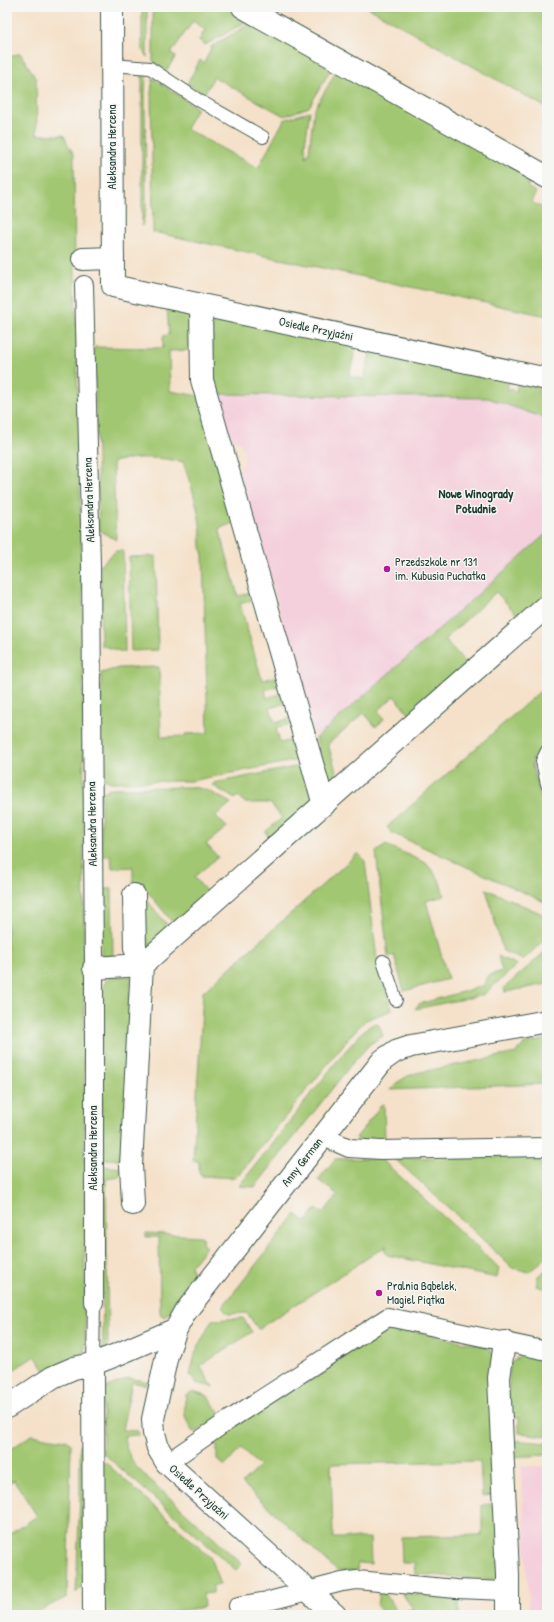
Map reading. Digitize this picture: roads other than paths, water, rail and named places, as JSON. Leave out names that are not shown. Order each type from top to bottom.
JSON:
[{"type":"street","name":"Aleksandra Hercena","points":[[112,7],[113,258]]},
{"type":"street","points":[[243,7],[547,178]]},
{"type":"street","points":[[83,259],[113,258]]},
{"type":"street","name":"Osiedle Przyjaźni","points":[[113,258],[114,286],[547,378]]},
{"type":"street","name":"Aleksandra Hercena","points":[[84,285],[91,565],[94,968],[94,1303]]},
{"type":"street","points":[[201,305],[202,380],[324,805]]},
{"type":"street","points":[[94,968],[142,965],[547,606]]},
{"type":"street","points":[[133,1204],[130,1165],[142,965],[135,948],[134,895]]},
{"type":"street","name":"Anny German","points":[[176,1329],[186,1311],[383,1060],[396,1051],[411,1046],[547,1021]]},
{"type":"street","points":[[322,1136],[349,1148],[381,1150],[547,1148]]},
{"type":"street","points":[[167,1463],[229,1420],[388,1316],[547,1351]]},
{"type":"street","points":[[7,1408],[53,1377],[74,1368],[93,1364],[150,1342],[176,1329]]},
{"type":"street","name":"Osiedle Przyjaźni","points":[[176,1329],[167,1355],[154,1419],[154,1433],[158,1448],[167,1463],[335,1615]]},
{"type":"street","points":[[504,1342],[499,1378],[508,1574],[508,1615]]},
{"type":"street","points":[[93,1364],[94,1615]]},
{"type":"street","points":[[238,1606],[273,1600],[308,1590],[357,1580],[456,1589],[507,1591]]},
{"type":"lane","points":[[112,65],[150,68],[200,101],[263,136]]},
{"type":"lane","points":[[547,751],[542,761],[547,784]]},
{"type":"lane","points":[[383,961],[396,1000]]},
{"type":"lane","name":"Aleksandra Hercena","points":[[93,1364],[94,1303]]},
{"type":"place","name":"Przedszkole nr 131 im. Kubusia Puchatka","points":[[387,569]]},
{"type":"place","name":"Pralnia Bąbelek, Magiel Piątka","points":[[379,1293]]},
{"type":"district","name":"Nowe Winogrady Południe","points":[[476,500]]}]
